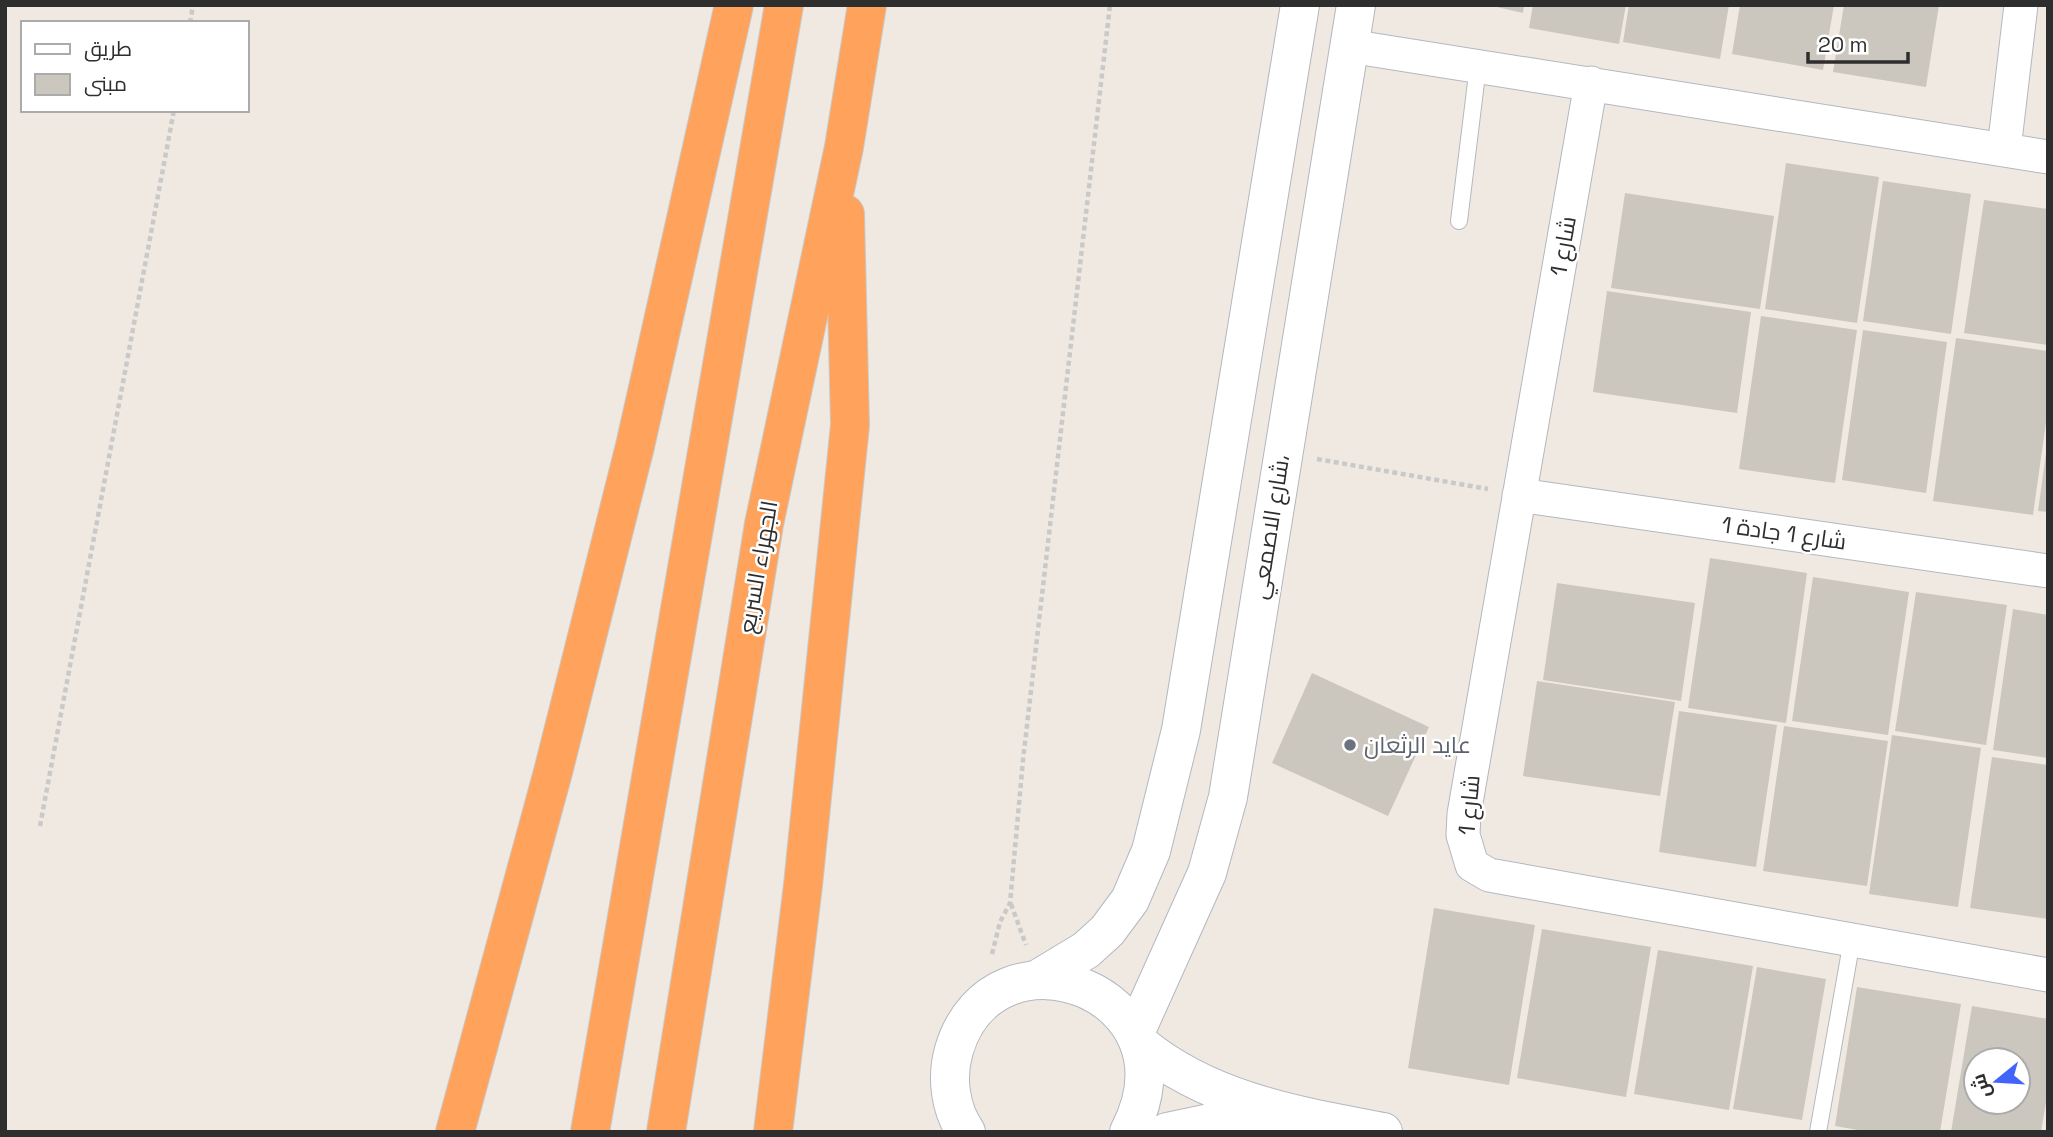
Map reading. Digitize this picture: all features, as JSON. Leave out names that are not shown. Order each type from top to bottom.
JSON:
[{"type":"highway","points":[[455,1132],[550,785],[620,508],[734,5]]},
{"type":"highway","points":[[590,1132],[784,5]]},
{"type":"highway","name":"الجهراء السريع","points":[[666,1132],[764,524],[844,147],[867,5]]},
{"type":"highway","points":[[773,1132],[803,885],[850,425],[844,147]]},
{"type":"street","points":[[965,1131],[951,1098],[950,1065],[959,1033],[979,1006],[1006,988],[1038,979],[1086,950],[1107,930],[1130,900],[1151,850],[1181,730],[1300,5]]},
{"type":"street","name":"شارع الاصمعي،","points":[[1137,1038],[1207,873],[1228,797],[1356,5]]},
{"type":"street","points":[[2004,149],[2021,5]]},
{"type":"street","points":[[1349,47],[2048,157]]},
{"type":"street","name":"شارع 1","points":[[1591,83],[1464,814],[1463,835],[1472,865],[1489,875],[2048,975]]},
{"type":"street","name":"شارع 1 جادة 1","points":[[1520,495],[2048,571]]},
{"type":"street","points":[[1038,979],[1077,984],[1111,1003],[1137,1038],[1164,1065],[1189,1079],[1292,1115],[1383,1132]]},
{"type":"street","points":[[1129,1132],[1141,1108],[1146,1075],[1137,1038]]},
{"type":"street","points":[[1167,1132],[1233,1118],[1292,1115]]},
{"type":"lane","points":[[1459,221],[1478,66]]},
{"type":"lane","points":[[1818,1132],[1852,940]]},
{"type":"path","points":[[1038,979],[1010,904],[1023,760],[1110,5]]},
{"type":"path","points":[[40,825],[174,112]]},
{"type":"path","points":[[1282,453],[1520,495]]},
{"type":"building","points":[[1488,5],[1524,5],[1523,13]]},
{"type":"building","points":[[1533,5],[1626,5],[1619,44],[1529,28]]},
{"type":"building","points":[[1629,5],[1729,5],[1720,59],[1623,42]]},
{"type":"building","points":[[1740,5],[1834,5],[1823,70],[1732,54]]},
{"type":"building","points":[[1844,5],[1939,5],[1926,87],[1833,72]]},
{"type":"building","points":[[1786,163],[1879,177],[1857,323],[1765,309]]},
{"type":"building","points":[[1883,181],[1971,194],[1951,334],[1863,321]]},
{"type":"building","points":[[1625,193],[1774,216],[1760,309],[1611,288]]},
{"type":"building","points":[[1984,200],[2048,209],[2048,345],[1964,333]]},
{"type":"building","points":[[1607,291],[1751,312],[1737,413],[1593,392]]},
{"type":"building","points":[[1761,316],[1857,330],[1835,483],[1739,469]]},
{"type":"building","points":[[1863,330],[1947,342],[1926,493],[1842,480]]},
{"type":"building","points":[[1956,338],[2048,351],[2048,408],[2033,515],[1933,501]]},
{"type":"building","points":[[2046,453],[2048,454],[2048,512],[2038,511]]},
{"type":"building","points":[[1710,558],[1807,573],[1786,723],[1688,708]]},
{"type":"building","points":[[1813,577],[1909,592],[1888,735],[1792,721]]},
{"type":"building","points":[[1557,583],[1695,603],[1681,701],[1543,680]]},
{"type":"building","points":[[1916,592],[2007,605],[1986,745],[1895,731]]},
{"type":"building","points":[[2013,609],[2048,615],[2048,758],[1993,750]]},
{"type":"building","name":"عايد الرثعان","points":[[1312,673],[1429,727],[1388,816],[1272,763]]},
{"type":"building","points":[[1537,681],[1675,702],[1660,796],[1523,776]]},
{"type":"building","points":[[1679,711],[1777,725],[1756,867],[1659,852]]},
{"type":"building","points":[[1784,726],[1888,741],[1867,886],[1763,871]]},
{"type":"building","points":[[1892,735],[1981,748],[1958,907],[1869,894]]},
{"type":"building","points":[[1992,757],[2048,765],[2048,919],[1970,908]]},
{"type":"building","points":[[1434,908],[1535,925],[1509,1085],[1408,1068]]},
{"type":"building","points":[[1542,929],[1651,947],[1626,1097],[1517,1078]]},
{"type":"building","points":[[1658,950],[1753,966],[1729,1110],[1634,1094]]},
{"type":"building","points":[[1757,967],[1826,979],[1802,1120],[1733,1109]]},
{"type":"building","points":[[1857,987],[1961,1004],[1940,1132],[1869,1132],[1835,1126]]},
{"type":"building","points":[[1972,1006],[2048,1019],[2048,1090],[2041,1132],[1951,1132],[1962,1066],[1962,1116],[2032,1116],[2032,1046],[1965,1046]]},
{"type":"place","name":"عايد الرثعان","points":[[1350,745]]}]
